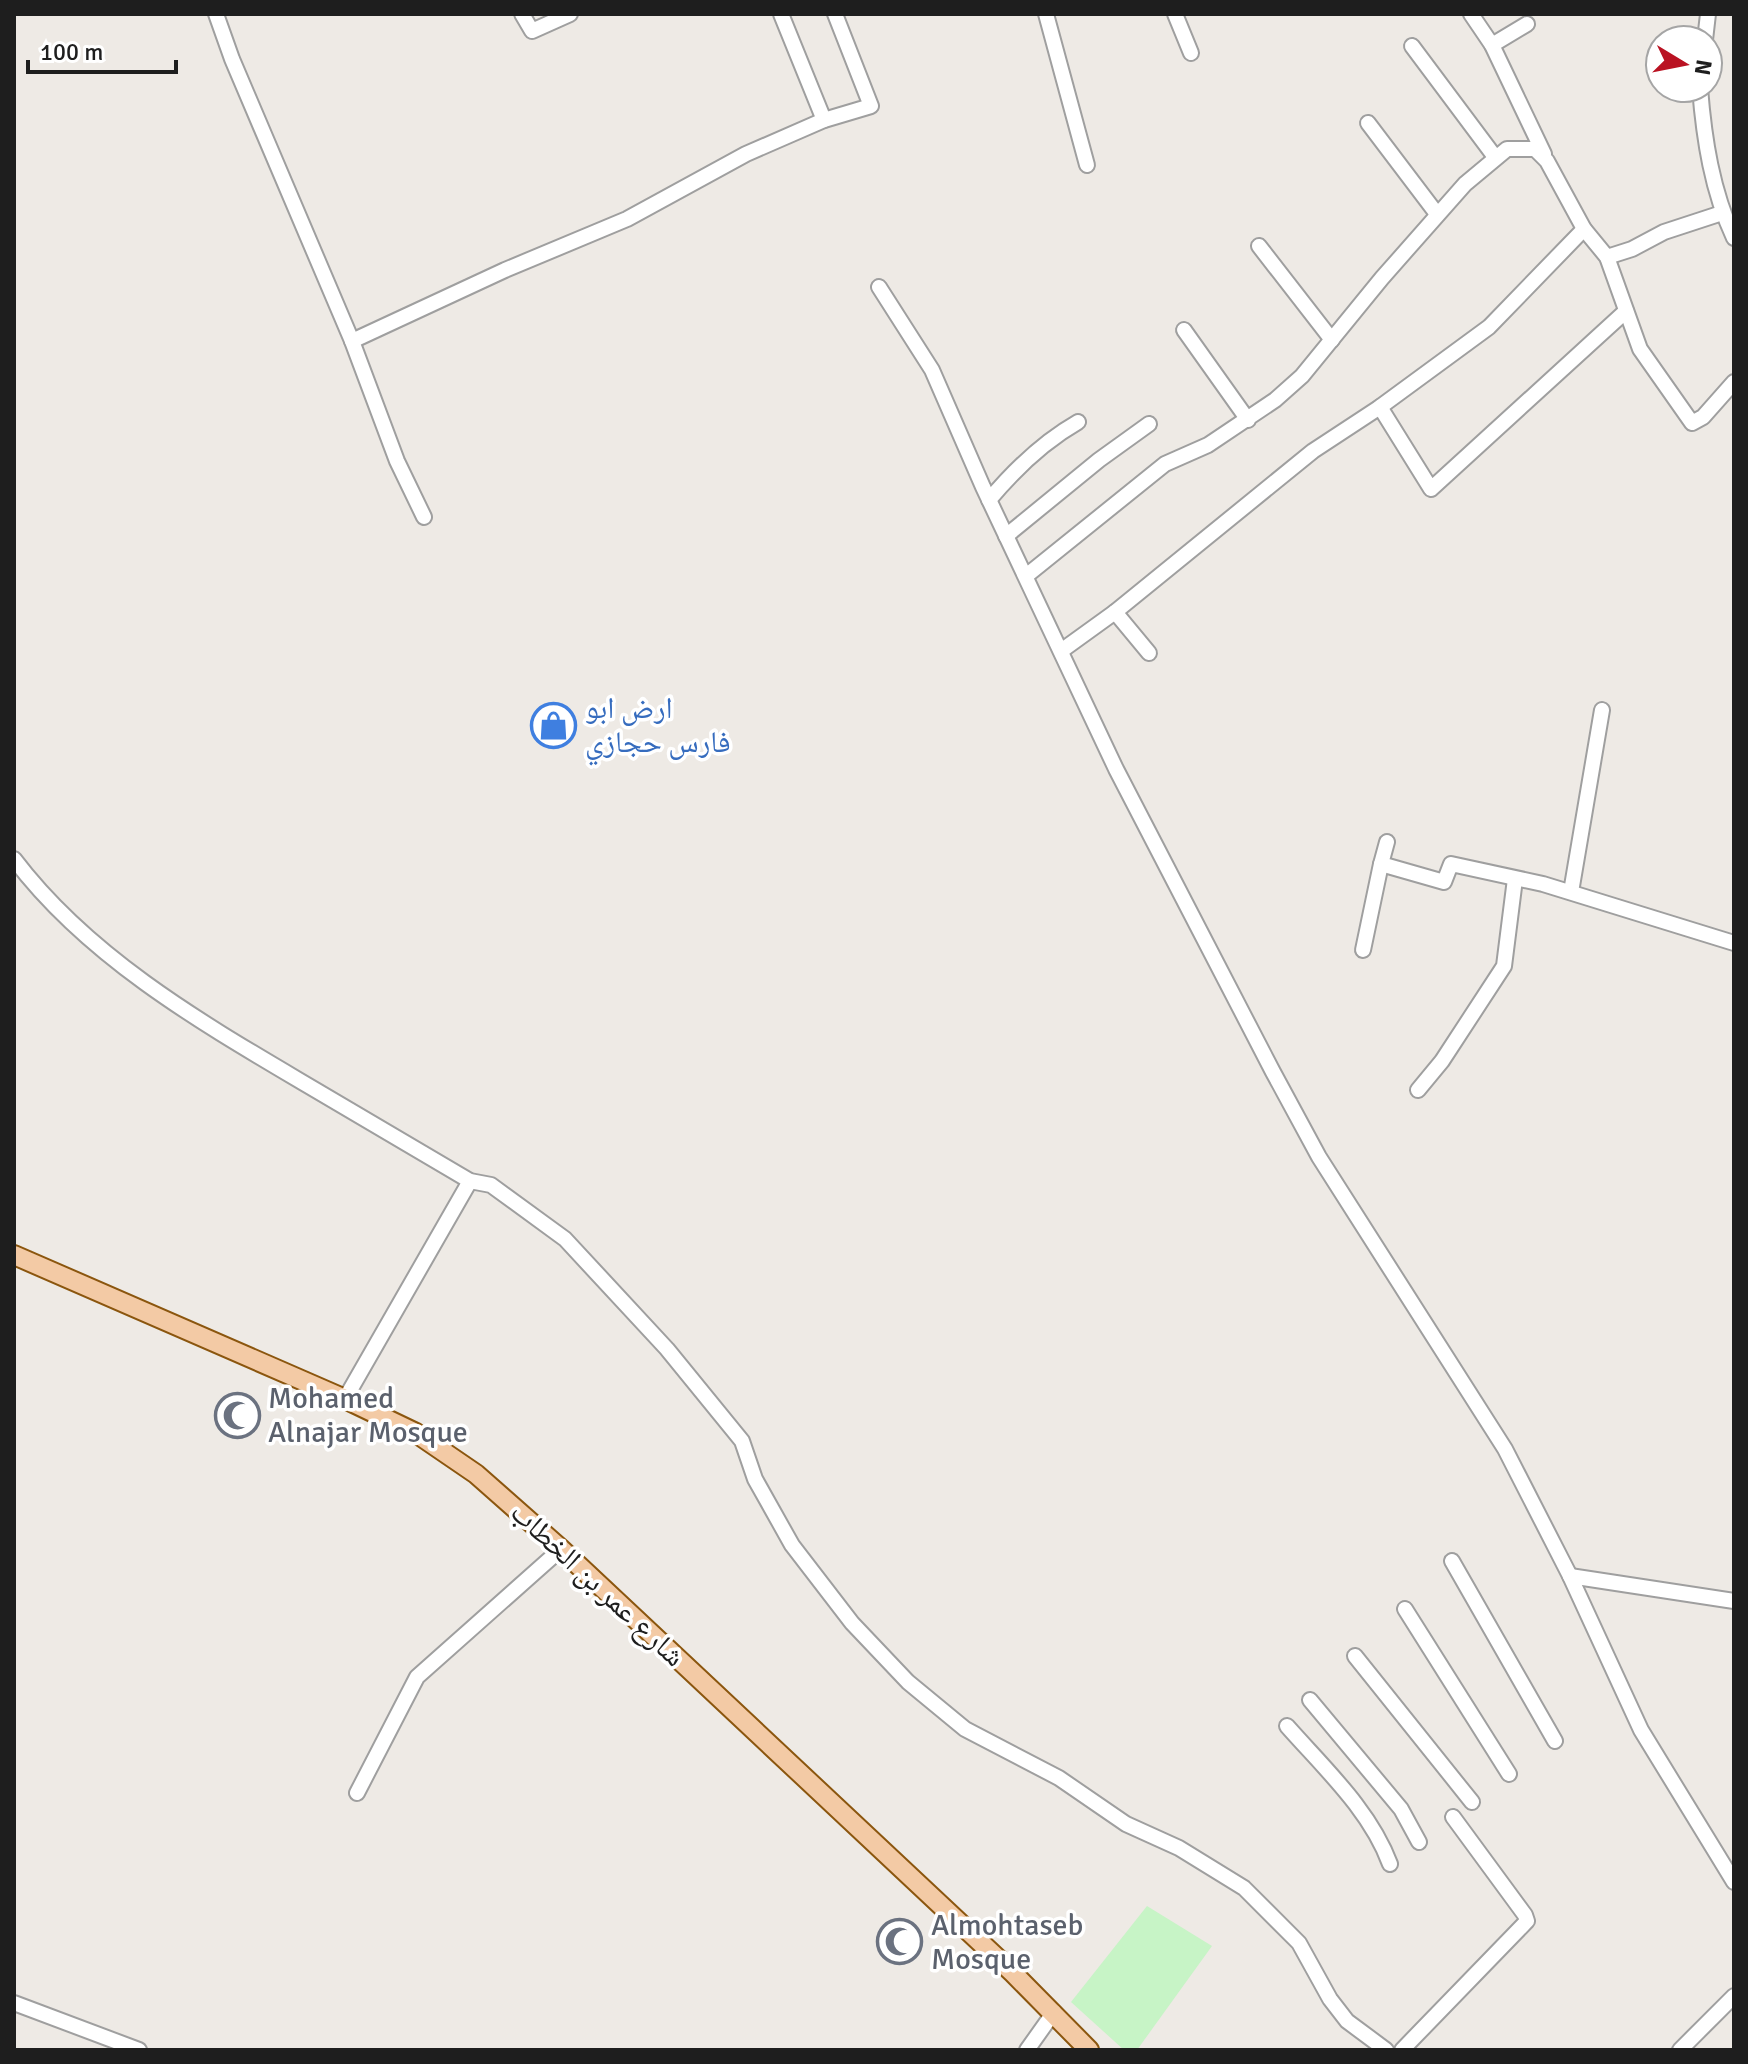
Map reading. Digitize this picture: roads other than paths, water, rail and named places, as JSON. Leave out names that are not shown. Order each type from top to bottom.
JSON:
[{"type":"main road","name":"شارع عمر بن الخطاب","points":[[14,1255],[345,1399],[416,1433],[447,1452],[499,1492],[561,1549],[1054,2012],[1089,2050]]},
{"type":"street","points":[[522,14],[532,31],[570,14]]},
{"type":"street","points":[[781,14],[824,120]]},
{"type":"street","points":[[352,341],[505,270],[627,219],[746,154],[824,120],[871,106],[835,14]]},
{"type":"street","points":[[1046,14],[1087,165]]},
{"type":"street","points":[[1175,14],[1191,53]]},
{"type":"street","points":[[1471,14],[1492,45],[1547,161],[1584,229],[1607,257],[1640,349],[1692,423],[1703,417],[1734,382]]},
{"type":"street","points":[[217,15],[238,73],[352,341],[397,461],[424,517]]},
{"type":"street","points":[[1492,45],[1527,24]]},
{"type":"street","points":[[1412,46],[1495,157]]},
{"type":"street","points":[[1701,104],[1704,138],[1722,213],[1734,238]]},
{"type":"street","points":[[1368,123],[1437,214]]},
{"type":"street","points":[[1026,576],[1165,464],[1208,445],[1248,420],[1302,376],[1437,214],[1495,157],[1507,149],[1525,147],[1535,149],[1547,161]]},
{"type":"street","points":[[1607,257],[1632,249],[1664,232],[1722,213]]},
{"type":"street","points":[[1061,651],[1115,612],[1313,451],[1380,407],[1489,327],[1584,229]]},
{"type":"street","points":[[1259,246],[1332,340]]},
{"type":"street","points":[[879,287],[932,370],[989,500],[1116,769],[1319,1157],[1505,1449],[1570,1576],[1641,1730],[1734,1882]]},
{"type":"street","points":[[1380,407],[1431,489],[1626,311]]},
{"type":"street","points":[[1184,330],[1248,420]]},
{"type":"street","points":[[989,500],[1009,476],[1054,435],[1078,422]]},
{"type":"street","points":[[1006,536],[1099,460],[1149,424]]},
{"type":"street","points":[[1115,612],[1149,653]]},
{"type":"street","points":[[1571,892],[1602,710]]},
{"type":"street","points":[[1363,950],[1387,842]]},
{"type":"street","points":[[14,859],[40,894],[152,988],[249,1052],[470,1181],[491,1185],[565,1239],[667,1349],[742,1441],[755,1479],[792,1545],[852,1623],[908,1682],[965,1729],[1059,1778],[1126,1824],[1179,1848],[1244,1888],[1299,1943],[1330,1999],[1347,2021],[1386,2050]]},
{"type":"street","points":[[1381,864],[1444,882],[1451,864],[1571,892],[1734,943]]},
{"type":"street","points":[[1418,1090],[1442,1061],[1504,966],[1515,879]]},
{"type":"street","points":[[345,1399],[470,1181]]},
{"type":"street","points":[[357,1793],[417,1677],[561,1549]]},
{"type":"street","points":[[1452,1561],[1555,1741]]},
{"type":"street","points":[[1570,1576],[1734,1601]]},
{"type":"street","points":[[1405,1609],[1509,1774]]},
{"type":"street","points":[[1355,1656],[1472,1802]]},
{"type":"street","points":[[1310,1700],[1401,1809],[1419,1842]]},
{"type":"street","points":[[1287,1726],[1364,1815],[1381,1841],[1390,1864]]},
{"type":"street","points":[[1402,2050],[1527,1921],[1453,1817]]},
{"type":"street","points":[[1680,2050],[1734,1996]]},
{"type":"street","points":[[14,2003],[139,2050]]},
{"type":"street","points":[[1027,2050],[1054,2012]]},
{"type":"place","name":"ارض ابو فارس حجازي","points":[[554,725]]},
{"type":"place","name":"Mohamed Alnajar Mosque","points":[[237,1415]]},
{"type":"place","name":"Almohtaseb Mosque","points":[[900,1942]]}]
